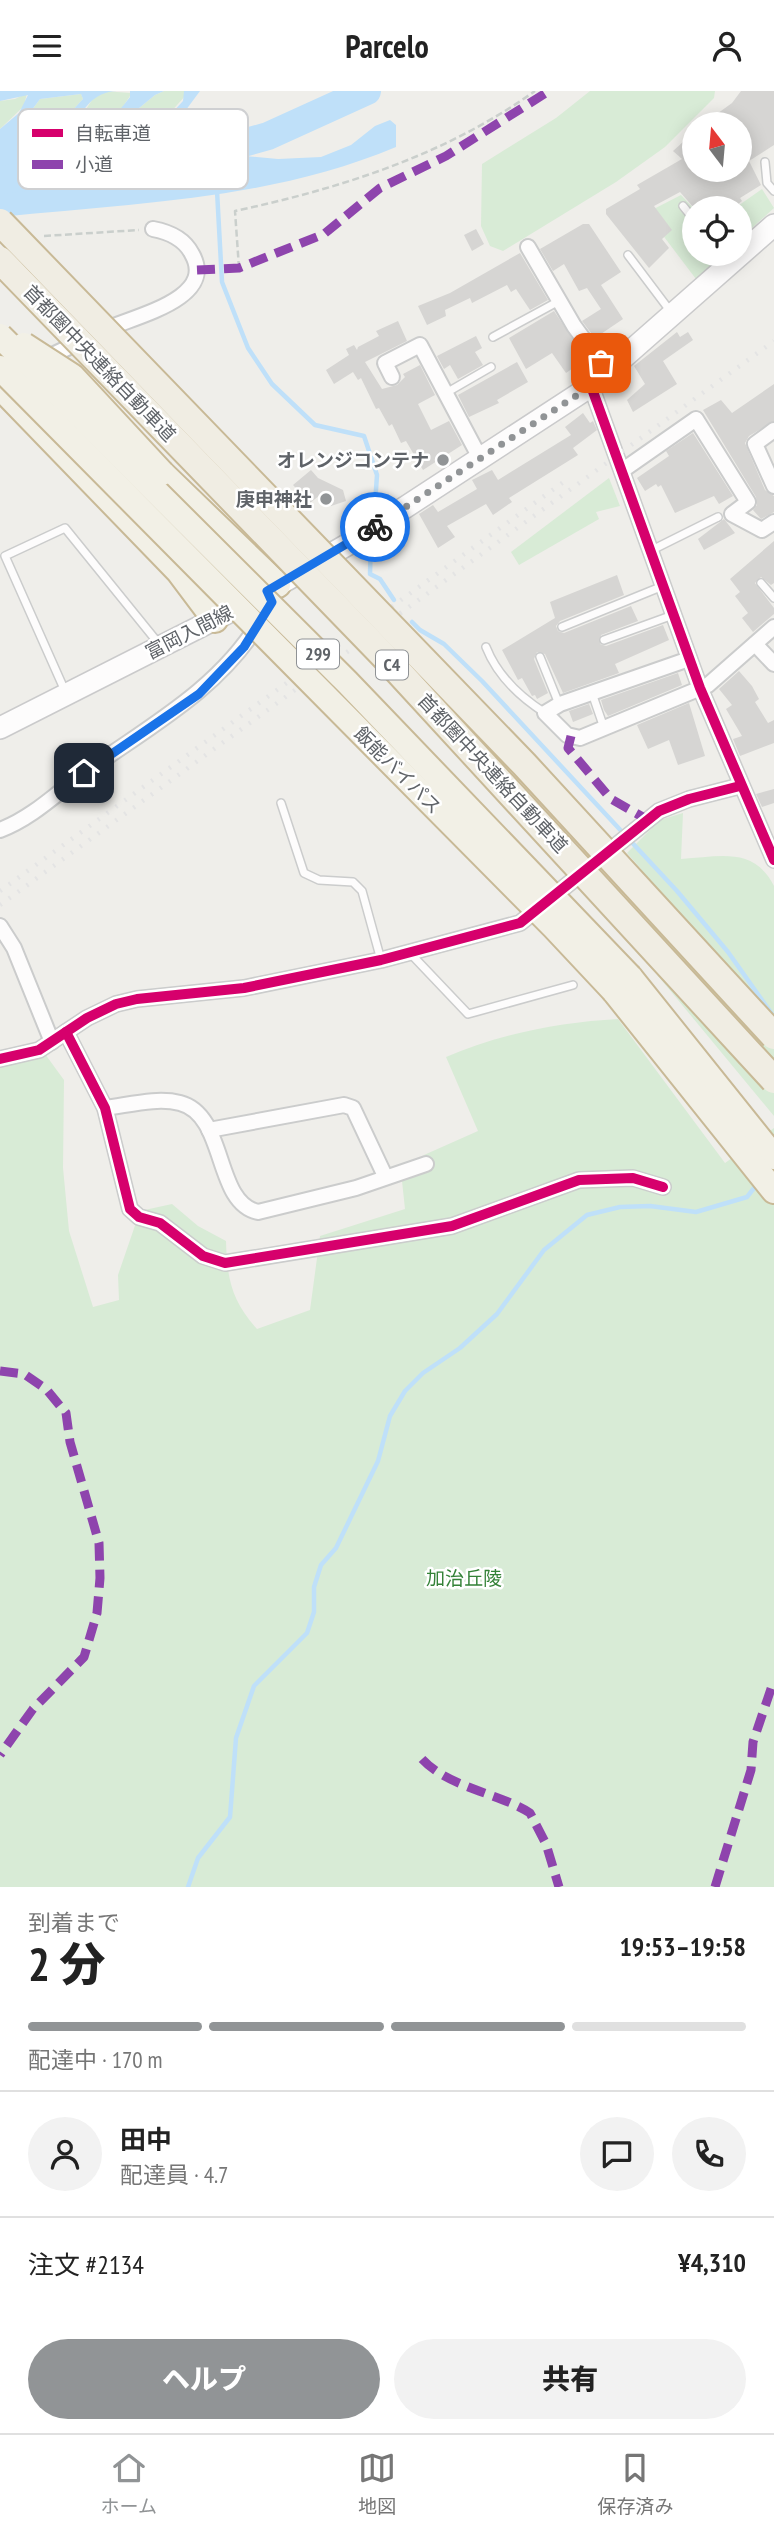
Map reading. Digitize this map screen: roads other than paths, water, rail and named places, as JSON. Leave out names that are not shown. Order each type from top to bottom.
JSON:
[{"type":"highway","name":"首都圏中央連絡自動車道","points":[[0,222],[515,754],[774,1037]]},
{"type":"highway","name":"首都圏中央連絡自動車道","points":[[0,260],[438,714],[774,1080]]},
{"type":"highway","points":[[0,329],[72,376],[272,588]]},
{"type":"highway","name":"飯能バイパス","points":[[0,336],[346,683],[622,984],[748,1141],[774,1191]]},
{"type":"highway","name":"飯能バイパス","points":[[0,368],[545,917],[622,984]]},
{"type":"highway","points":[[0,387],[179,572],[215,620]]},
{"type":"highway","name":"飯能バイパス","points":[[748,1141],[774,1157]]},
{"type":"main road","name":"富岡入間線","points":[[0,728],[215,620],[362,535],[591,386],[673,315],[727,262],[774,225]]},
{"type":"street","points":[[0,381],[123,320],[174,302],[189,293],[197,270],[193,255],[169,232],[153,229]]},
{"type":"street","points":[[528,247],[559,301],[607,371]]},
{"type":"street","points":[[392,377],[386,363],[420,345],[480,458]]},
{"type":"street","points":[[591,386],[700,688],[774,860]]},
{"type":"street","points":[[623,470],[696,419],[748,502],[732,513],[762,530],[774,522]]},
{"type":"street","points":[[774,430],[755,444],[774,486]]},
{"type":"street","points":[[0,830],[19,823],[84,773],[199,694],[244,647],[272,602],[272,588]]},
{"type":"street","points":[[689,659],[559,704],[545,713],[571,736],[580,738],[708,685],[774,627]]},
{"type":"street","points":[[755,644],[774,664]]},
{"type":"street","points":[[0,1059],[39,1050],[116,1004],[137,999],[244,988],[381,960],[520,923],[659,811],[689,799],[740,786]]},
{"type":"street","points":[[0,926],[14,948],[52,1042]]},
{"type":"street","points":[[66,1032],[105,1108],[130,1209],[139,1217],[160,1223],[203,1256],[225,1263],[452,1226],[579,1180],[633,1178],[663,1187]]},
{"type":"street","points":[[105,1108],[162,1101],[183,1104],[196,1112],[209,1131],[234,1193],[248,1209],[258,1212],[356,1188],[385,1175],[426,1164]]},
{"type":"street","points":[[209,1131],[344,1105],[353,1108],[385,1175]]},
{"type":"lane","points":[[765,162],[767,183],[774,191]]},
{"type":"lane","points":[[628,255],[673,315]]},
{"type":"lane","points":[[493,337],[559,301]]},
{"type":"lane","points":[[446,394],[492,367]]},
{"type":"lane","points":[[650,551],[718,517]]},
{"type":"lane","points":[[66,695],[5,556],[65,528],[161,646]]},
{"type":"lane","points":[[761,583],[774,598]]},
{"type":"lane","points":[[562,627],[663,586]]},
{"type":"lane","points":[[604,641],[673,615]]},
{"type":"lane","points":[[486,647],[493,663],[511,685],[545,713]]},
{"type":"lane","points":[[540,656],[559,704]]},
{"type":"lane","points":[[592,693],[604,728]]},
{"type":"lane","points":[[281,803],[304,873],[319,880],[353,882],[362,891],[381,960]]},
{"type":"lane","points":[[409,952],[468,1014],[573,985]]},
{"type":"water","points":[[0,91],[117,91],[95,98],[84,109],[73,109],[83,99],[81,94],[40,99],[33,109],[21,109],[28,95],[0,101]]},
{"type":"water","points":[[130,91],[164,91],[138,109],[120,109],[130,97]]},
{"type":"water","points":[[184,91],[200,91],[187,109],[176,109],[183,101]]},
{"type":"water","points":[[18,114],[18,189],[248,189],[248,156],[278,159],[321,157],[351,145],[375,126],[390,120],[396,125],[396,147],[348,165],[251,189],[151,203],[0,217],[0,129]]},
{"type":"waterway","points":[[248,142],[268,136],[367,91]]},
{"type":"waterway","points":[[0,180],[18,178]]},
{"type":"waterway","points":[[217,191],[222,282],[248,348],[272,384],[315,425],[364,436],[377,475],[374,519]]},
{"type":"waterway","points":[[371,538],[370,574],[380,579],[394,600]]},
{"type":"waterway","points":[[412,622],[444,644],[482,681],[677,891],[728,952],[774,1017]]},
{"type":"waterway","points":[[188,1887],[198,1858],[230,1817],[236,1738],[254,1686],[307,1633],[314,1612],[314,1587],[321,1565],[336,1548],[378,1461],[390,1416],[405,1391],[423,1373],[460,1348],[497,1314],[544,1250],[587,1215],[620,1207],[650,1206],[696,1212],[747,1197],[758,1183]]},
{"type":"railway","points":[[0,905],[774,341]]},
{"type":"railway","points":[[0,891],[569,478]]},
{"type":"place","name":"オレンジコンテナ","points":[[443,460]]},
{"type":"place","name":"庚申神社","points":[[326,499]]},
{"type":"park label","name":"加治丘陵","points":[[464,1578]]}]
